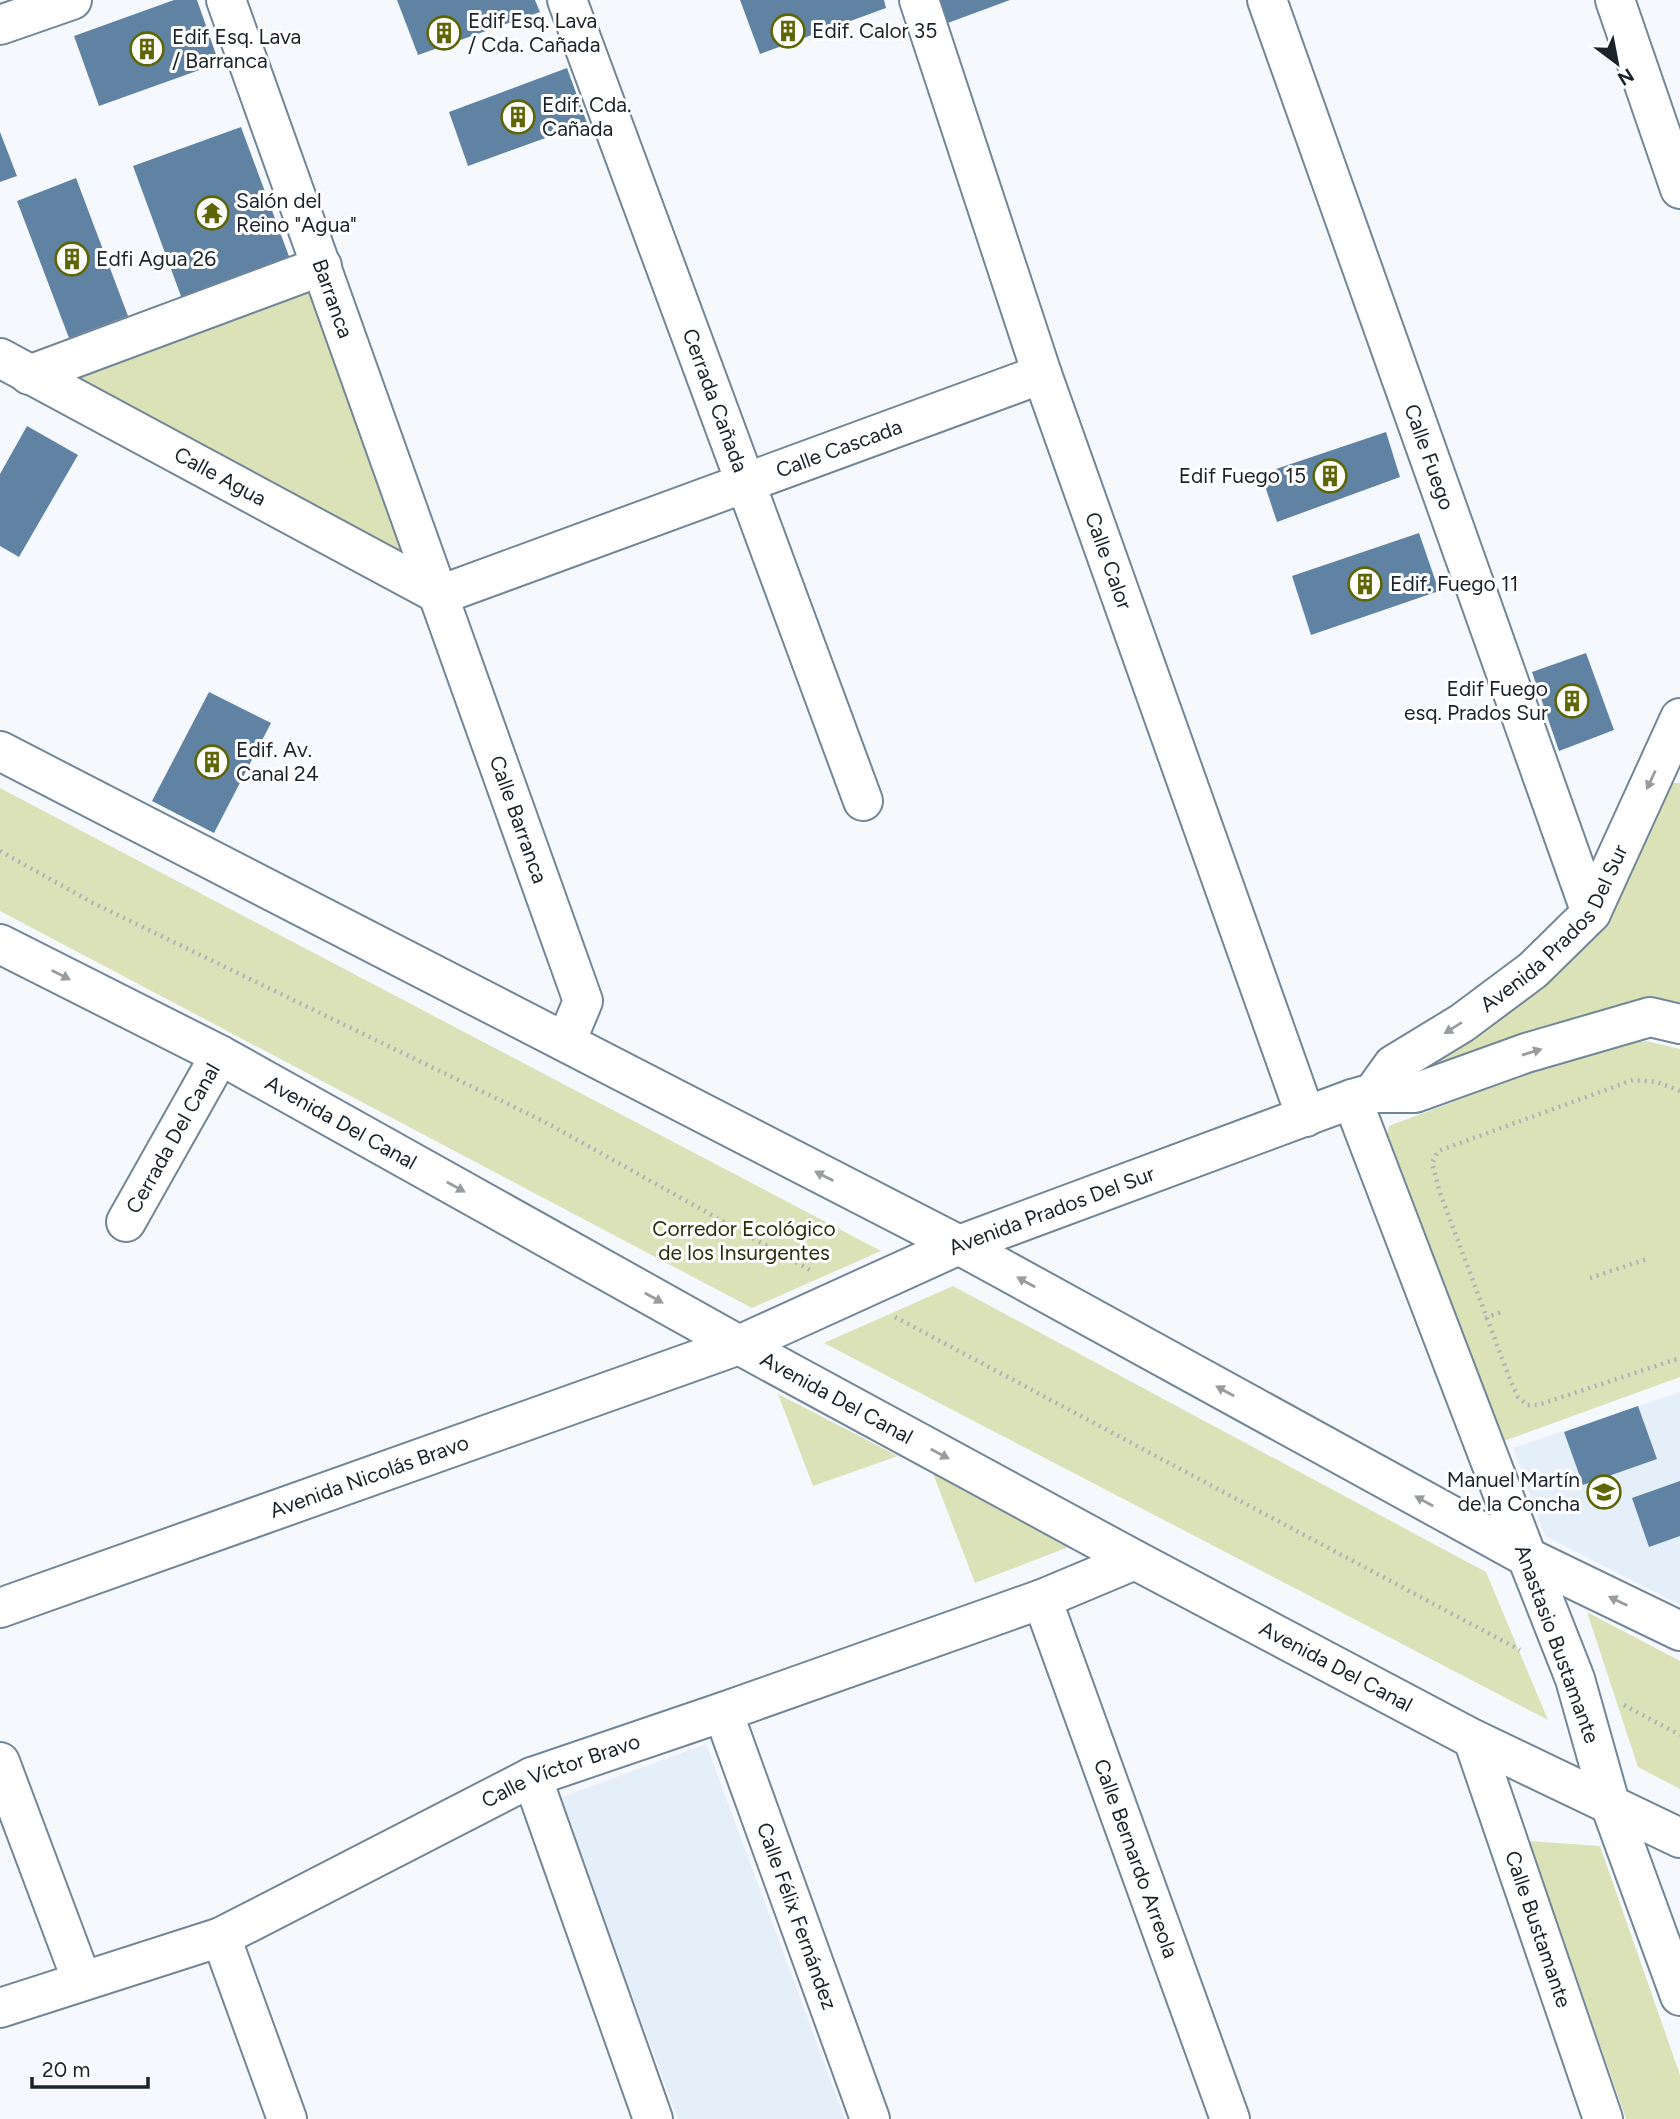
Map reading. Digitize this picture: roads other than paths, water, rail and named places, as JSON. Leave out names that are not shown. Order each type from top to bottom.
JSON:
[{"type":"street","points":[[0,25],[72,0]]},
{"type":"street","name":"Barranca","points":[[226,0],[440,595]]},
{"type":"street","name":"Cerrada Cañada","points":[[567,0],[863,801]]},
{"type":"street","name":"Calle Calor","points":[[919,0],[1042,374],[1306,1117]]},
{"type":"street","name":"Calle Fuego","points":[[1267,0],[1591,912]]},
{"type":"street","points":[[1615,0],[1680,190]]},
{"type":"street","points":[[15,366],[322,266]]},
{"type":"street","name":"Calle Agua","points":[[15,366],[440,595]]},
{"type":"street","name":"Calle Cascada","points":[[440,595],[1042,374]]},
{"type":"street","name":"Calle Barranca","points":[[440,595],[583,1001],[566,1042]]},
{"type":"street","name":"Avenida Prados Del Sur","points":[[1362,1096],[1393,1065],[1462,1023],[1533,971],[1591,912],[1680,718]]},
{"type":"street","points":[[0,751],[959,1245],[1527,1557],[1680,1631]]},
{"type":"street","name":"Avenida Del Canal","points":[[0,944],[220,1055],[739,1345],[1135,1560],[1473,1739],[1680,1838]]},
{"type":"street","name":"Avenida Prados Del Sur","points":[[739,1345],[959,1245],[1362,1096],[1415,1093],[1526,1054],[1650,1017],[1680,1024]]},
{"type":"street","name":"Cerrada Del Canal","points":[[127,1222],[220,1055]]},
{"type":"street","name":"Anastasio Bustamante","points":[[1362,1096],[1527,1557],[1574,1679],[1611,1807],[1680,1996]]},
{"type":"street","name":"Avenida Nicolás Bravo","points":[[0,1608],[739,1345]]},
{"type":"street","name":"Calle Víctor Bravo","points":[[0,2008],[220,1937],[532,1777],[1042,1599],[1135,1560]]},
{"type":"street","name":"Calle Bernardo Arreola","points":[[1042,1599],[1230,2119]]},
{"type":"street","name":"Calle Félix Fernández","points":[[723,1712],[870,2119]]},
{"type":"street","name":"Calle Bustamante","points":[[1473,1739],[1603,2119]]},
{"type":"street","points":[[0,1762],[82,1981]]},
{"type":"street","points":[[532,1777],[653,2119]]},
{"type":"street","points":[[220,1937],[287,2119]]},
{"type":"place","name":"Edif. Calor 35","points":[[788,31]]},
{"type":"place","name":"Edif Esq. Lava / Cda. Cañada","points":[[444,33]]},
{"type":"place","name":"Edif Esq. Lava / Barranca","points":[[147,49]]},
{"type":"place","name":"Edif. Cda. Cañada","points":[[518,117]]},
{"type":"place","name":"Salón del Reino \"Agua\"","points":[[212,213]]},
{"type":"place","name":"Edfi Agua 26","points":[[72,259]]},
{"type":"place","name":"Edif Fuego 15","points":[[1330,476]]},
{"type":"place","name":"Edif. Fuego 11","points":[[1365,584]]},
{"type":"place","name":"Edif Fuego esq. Prados Sur","points":[[1572,701]]},
{"type":"place","name":"Edif. Av. Canal 24","points":[[212,762]]},
{"type":"place","name":"Manuel Martín de la Concha","points":[[1604,1492]]},
{"type":"park label","name":"Corredor Ecológico de los Insurgentes","points":[[744,1241]]}]
